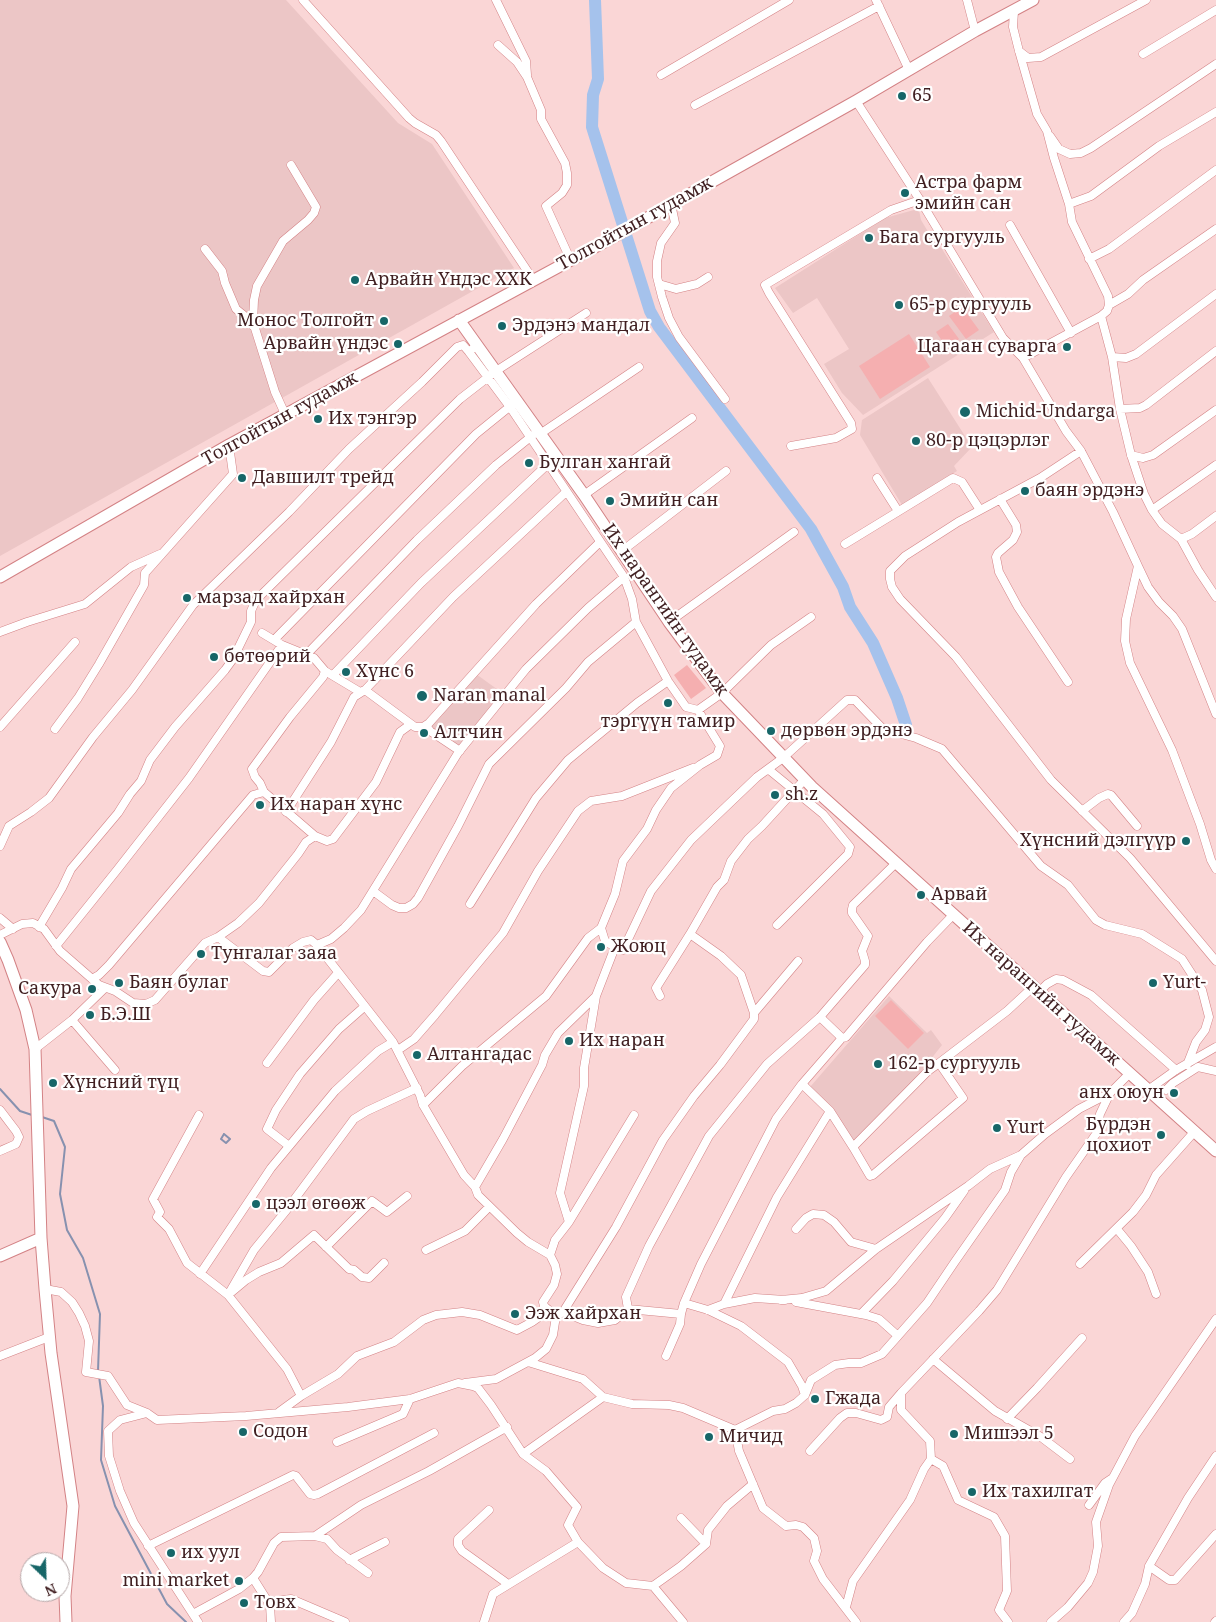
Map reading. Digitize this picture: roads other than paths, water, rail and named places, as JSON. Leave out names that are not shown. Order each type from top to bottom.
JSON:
[{"type":"main road","name":"Толгойтын гудамж","points":[[0,578],[285,414],[571,261],[1033,0]]},
{"type":"main road","name":"Их нарангийн гудамж","points":[[459,320],[473,348],[513,404],[584,495],[669,622],[722,693],[783,758],[832,805],[1216,1151]]},
{"type":"main road","points":[[0,942],[26,1010],[35,1049],[41,1238],[45,1289],[49,1337],[73,1506],[65,1596],[66,1622]]},
{"type":"main road","points":[[0,1256],[41,1238]]},
{"type":"street","points":[[303,0],[409,118],[441,140],[534,281]]},
{"type":"street","points":[[496,0],[526,61],[527,77]]},
{"type":"street","points":[[661,75],[789,0]]},
{"type":"street","points":[[967,0],[976,31]]},
{"type":"street","points":[[1019,51],[1028,58],[1041,57],[1146,0]]},
{"type":"street","points":[[695,105],[878,3],[909,70]]},
{"type":"street","points":[[1143,54],[1216,10]]},
{"type":"street","points":[[1014,11],[1013,27],[1037,114],[1059,149],[1070,154],[1081,153],[1091,148],[1216,64]]},
{"type":"street","points":[[498,45],[517,62],[527,77],[541,110],[541,119],[565,163],[567,185],[562,193],[546,206],[571,261]]},
{"type":"street","points":[[856,101],[920,200],[1003,338],[1023,358],[1066,431],[1081,452],[1148,587],[1182,629],[1216,714]]},
{"type":"street","points":[[1069,204],[1090,196],[1159,146],[1216,112]]},
{"type":"street","points":[[1023,358],[1101,316],[1107,311],[1109,304],[1102,282],[1072,222],[1069,204],[1047,131]]},
{"type":"street","points":[[285,414],[275,392],[253,322],[257,286],[283,241],[314,213],[316,207],[291,165]]},
{"type":"street","points":[[1089,259],[1109,249],[1216,170]]},
{"type":"street","points":[[791,446],[836,438],[852,429],[851,423],[765,285],[891,210],[920,200]]},
{"type":"street","points":[[666,206],[674,224],[658,252],[656,269],[658,284],[667,313],[679,337],[725,399]]},
{"type":"street","points":[[1010,225],[1071,333]]},
{"type":"street","points":[[1109,304],[1128,294],[1143,280],[1216,229]]},
{"type":"street","points":[[205,249],[222,271],[236,308],[246,317],[255,330]]},
{"type":"street","points":[[658,284],[676,289],[698,284],[708,277]]},
{"type":"street","points":[[1112,357],[1126,358],[1136,354],[1216,294]]},
{"type":"street","points":[[39,927],[62,888],[70,869],[118,813],[141,781],[150,760],[175,727],[233,659],[251,622],[256,600],[460,399],[492,374],[586,313]]},
{"type":"street","points":[[1101,316],[1112,357],[1120,409],[1139,481],[1152,510],[1162,524],[1181,539],[1198,570],[1216,596]]},
{"type":"street","points":[[0,846],[9,826],[49,798],[92,737],[132,690],[194,605],[289,512],[349,449],[457,347],[463,345],[473,348]]},
{"type":"street","points":[[1120,409],[1140,408],[1216,351]]},
{"type":"street","points":[[306,656],[417,540],[496,465],[536,434],[639,367]]},
{"type":"street","points":[[274,640],[476,434],[513,404]]},
{"type":"street","points":[[1131,456],[1143,458],[1153,456],[1216,410]]},
{"type":"street","points":[[584,495],[692,418]]},
{"type":"street","points":[[423,1105],[462,1066],[546,996],[588,938],[601,928],[615,894],[623,861],[647,829],[656,810],[672,788],[700,765],[717,755],[720,746],[698,710],[686,707],[668,681],[636,622],[632,599],[624,578],[548,464],[536,434]]},
{"type":"street","points":[[55,729],[78,698],[99,664],[144,585],[145,574],[233,474],[229,446]]},
{"type":"street","points":[[1081,452],[1040,478],[980,510],[905,556],[890,571],[892,587],[900,599],[956,657],[1051,780],[1130,858],[1216,961]]},
{"type":"street","points":[[334,674],[421,583],[548,464]]},
{"type":"street","points":[[1152,510],[1216,465]]},
{"type":"street","points":[[622,551],[726,471]]},
{"type":"street","points":[[877,478],[898,511]]},
{"type":"street","points":[[844,544],[954,478],[962,482],[980,510]]},
{"type":"street","points":[[286,812],[331,742],[354,697],[365,690],[453,597],[566,492]]},
{"type":"street","points":[[1000,500],[1016,525],[1017,532],[1013,540],[996,557],[999,572],[1018,608],[1068,682]]},
{"type":"street","points":[[1181,539],[1192,534],[1216,516]]},
{"type":"street","points":[[669,622],[794,532]]},
{"type":"street","points":[[365,690],[416,727],[426,725],[536,604],[600,542]]},
{"type":"street","points":[[0,632],[85,604],[131,567],[162,553]]},
{"type":"street","points":[[1138,566],[1126,619],[1125,641],[1130,663],[1172,750],[1200,824],[1211,860],[1216,869]]},
{"type":"street","points":[[317,945],[331,938],[344,928],[361,910],[460,751],[526,669],[588,608],[624,578]]},
{"type":"street","points":[[698,710],[722,693],[771,645],[811,617]]},
{"type":"street","points":[[373,891],[399,908],[406,908],[413,904],[458,826],[489,764],[566,688],[588,662],[636,622]]},
{"type":"street","points":[[262,632],[274,640],[314,658],[325,671],[334,674],[360,692],[365,690]]},
{"type":"street","points":[[0,727],[75,642]]},
{"type":"street","points":[[56,946],[189,778],[282,644]]},
{"type":"street","points":[[325,671],[323,677],[290,717],[252,769],[264,792],[315,836],[327,842],[333,839],[376,782],[400,732],[411,724]]},
{"type":"street","points":[[470,904],[536,798],[568,760],[637,703],[668,681]]},
{"type":"street","points":[[601,928],[604,941],[623,950],[651,891],[691,840],[757,777],[783,758],[848,700],[855,700],[883,729],[916,738],[942,750],[1041,866],[1068,885],[1096,920],[1105,925],[1142,934],[1182,959],[1202,990],[1209,1017],[1205,1030],[1196,1042],[1187,1065]]},
{"type":"street","points":[[426,725],[430,731],[460,751]]},
{"type":"street","points":[[398,1050],[414,1039],[436,1015],[503,933],[538,871],[578,811],[591,800],[622,796],[700,765]]},
{"type":"street","points":[[768,769],[823,814],[850,846],[848,854],[777,925]]},
{"type":"street","points":[[660,996],[656,988],[724,880],[731,861],[748,838],[762,826],[805,779]]},
{"type":"street","points":[[92,979],[108,966],[254,795],[264,792]]},
{"type":"street","points":[[1082,811],[1099,798],[1108,794],[1111,795],[1137,826]]},
{"type":"street","points":[[823,814],[832,805]]},
{"type":"street","points":[[0,935],[22,924],[33,923],[44,929],[56,946],[92,979],[133,1003],[146,1004],[155,1000],[206,943],[238,923],[259,902],[306,842],[315,836]]},
{"type":"street","points":[[628,1308],[626,1297],[649,1246],[709,1136],[767,1064],[820,1017],[865,965],[866,962],[862,950],[868,936],[852,914],[853,906],[896,863]]},
{"type":"street","points":[[666,1356],[680,1324],[684,1303],[701,1264],[771,1127],[802,1084],[842,1038],[846,1037],[927,942],[954,915]]},
{"type":"street","points":[[0,918],[13,929]]},
{"type":"street","points":[[45,1289],[62,1292],[79,1313],[89,1341],[86,1372],[108,1376],[127,1405],[147,1413],[157,1420],[278,1413],[410,1399],[458,1383],[496,1379],[528,1362],[546,1349],[554,1335],[560,1314],[616,1227],[663,1140],[694,1096],[754,1019],[754,1013],[741,975],[721,956],[690,934]]},
{"type":"street","points":[[218,937],[263,971],[269,972],[293,948],[303,942],[312,940],[317,945],[393,1042],[417,1088],[423,1105],[464,1175],[475,1187],[478,1196],[528,1242],[550,1255],[557,1274],[554,1284],[543,1302],[549,1310],[598,1324],[615,1320],[628,1308],[681,1314]]},
{"type":"street","points":[[569,1222],[560,1193],[584,1086],[584,1068],[596,996],[615,947]]},
{"type":"street","points":[[754,1013],[798,961]]},
{"type":"street","points":[[267,1063],[314,1000],[338,973]]},
{"type":"street","points":[[853,1147],[928,1071],[1036,990],[1056,979],[1063,980],[1091,996],[1176,1070]]},
{"type":"street","points":[[35,1049],[72,1020],[105,988]]},
{"type":"street","points":[[475,1187],[503,1139],[558,1033],[596,996]]},
{"type":"street","points":[[289,1146],[267,1129],[276,1110],[300,1074],[339,1029],[364,1007]]},
{"type":"street","points":[[820,1017],[842,1038]]},
{"type":"street","points":[[72,1020],[115,1070]]},
{"type":"street","points":[[200,1274],[271,1168],[289,1146],[335,1091],[378,1051],[393,1042]]},
{"type":"street","points":[[1148,1090],[1176,1070],[1216,1047]]},
{"type":"street","points":[[802,1084],[830,1111],[869,1175],[873,1175],[964,1098],[939,1063]]},
{"type":"street","points":[[1166,1090],[1198,1067],[1216,1071]]},
{"type":"street","points":[[781,1300],[802,1298],[826,1290],[876,1248],[990,1169],[1021,1155],[1045,1134],[1079,1109],[1110,1093],[1129,1074]]},
{"type":"street","points":[[228,1295],[254,1250],[285,1212],[354,1119],[417,1088]]},
{"type":"street","points":[[810,1451],[840,1418],[847,1413],[856,1413],[881,1420],[887,1417],[890,1407],[901,1393],[997,1290],[1066,1177],[1096,1134],[1100,1114],[1110,1093]]},
{"type":"street","points":[[0,1110],[16,1130],[19,1137],[16,1144],[0,1151]]},
{"type":"street","points":[[724,1304],[777,1197],[830,1111]]},
{"type":"street","points":[[550,1255],[555,1240],[569,1222],[634,1114]]},
{"type":"street","points":[[199,1115],[153,1199],[160,1212],[157,1217],[169,1229],[187,1262],[228,1295],[287,1369],[301,1396]]},
{"type":"street","points":[[1080,1264],[1117,1229],[1146,1195],[1156,1175],[1195,1131]]},
{"type":"street","points":[[528,1362],[583,1379],[603,1397],[632,1404],[669,1405],[683,1408],[735,1430],[773,1411],[785,1409],[796,1403],[805,1396],[812,1380],[835,1365],[861,1363],[882,1354],[926,1303],[1005,1190],[1011,1172],[1021,1155]]},
{"type":"street","points":[[861,1314],[893,1281],[945,1218],[968,1186]]},
{"type":"street","points":[[326,1247],[372,1201],[387,1212],[407,1196]]},
{"type":"street","points":[[426,1250],[465,1231],[489,1207]]},
{"type":"street","points":[[796,1229],[806,1218],[813,1214],[824,1215],[834,1222],[851,1242],[876,1248]]},
{"type":"street","points":[[1117,1229],[1148,1272],[1156,1294]]},
{"type":"street","points":[[228,1295],[253,1276],[281,1263],[314,1235],[349,1269],[354,1270],[362,1277],[369,1278],[384,1263]]},
{"type":"street","points":[[708,1310],[724,1304],[755,1298],[781,1300],[879,1319],[898,1336]]},
{"type":"street","points":[[684,1303],[708,1310],[741,1326],[788,1362],[802,1386],[805,1396]]},
{"type":"street","points":[[278,1413],[301,1396],[338,1374],[358,1356],[394,1342],[424,1320],[436,1315],[462,1312],[480,1314],[517,1330],[549,1310]]},
{"type":"street","points":[[1051,1622],[1068,1607],[1088,1583],[1094,1572],[1098,1546],[1096,1522],[1114,1476],[1135,1436],[1216,1319]]},
{"type":"street","points":[[0,1356],[49,1337]]},
{"type":"street","points":[[1007,1419],[1082,1338]]},
{"type":"street","points":[[933,1359],[995,1411],[1041,1437],[1070,1459]]},
{"type":"street","points":[[458,1383],[478,1388],[507,1426],[523,1454],[546,1470],[577,1507],[568,1525],[578,1542],[603,1568],[626,1583],[653,1586],[681,1566],[706,1544],[708,1530],[727,1506],[753,1484]]},
{"type":"street","points":[[846,1607],[853,1581],[910,1500],[924,1469],[931,1459],[930,1440],[901,1410],[901,1393]]},
{"type":"street","points":[[523,1454],[603,1397]]},
{"type":"street","points":[[337,1442],[402,1414],[410,1399]]},
{"type":"street","points":[[147,1413],[120,1420],[108,1431],[109,1456],[113,1472],[134,1523],[198,1622]]},
{"type":"street","points":[[315,1536],[361,1505],[429,1471],[507,1426]]},
{"type":"street","points":[[735,1430],[739,1451],[764,1508],[771,1516],[786,1526],[796,1525],[803,1527],[814,1538],[817,1551],[814,1561],[823,1579],[856,1622]]},
{"type":"street","points":[[148,1546],[293,1475],[296,1476],[310,1494],[318,1494],[434,1433]]},
{"type":"street","points":[[1124,1622],[1132,1613],[1145,1584],[1149,1566],[1188,1498],[1216,1456]]},
{"type":"street","points":[[931,1459],[943,1466],[958,1500],[994,1517],[1005,1536],[1007,1591],[999,1610],[1008,1622]]},
{"type":"street","points":[[1089,1505],[1105,1483],[1114,1476]]},
{"type":"street","points":[[489,1510],[458,1539],[458,1545],[462,1552],[508,1584]]},
{"type":"street","points":[[681,1518],[706,1544]]},
{"type":"street","points":[[1149,1566],[1169,1580],[1175,1580],[1216,1534]]},
{"type":"street","points":[[193,1614],[239,1589],[253,1578],[280,1536],[315,1536],[327,1539],[349,1560],[368,1573]]},
{"type":"street","points":[[349,1560],[385,1542]]},
{"type":"street","points":[[484,1622],[493,1594],[578,1542]]},
{"type":"street","points":[[253,1578],[270,1605],[271,1622]]},
{"type":"street","points":[[653,1586],[683,1622]]},
{"type":"street","points":[[270,1605],[275,1601],[291,1598],[345,1622]]},
{"type":"waterway","points":[[595,0],[598,79],[593,95],[592,127],[650,311],[659,327],[811,529],[843,587],[850,607],[873,643],[897,698],[906,725]]},
{"type":"waterway","points":[[0,1089],[20,1111],[32,1115]]},
{"type":"waterway","points":[[42,1117],[54,1121],[65,1147],[60,1194],[67,1230],[83,1258],[100,1314],[98,1371]]},
{"type":"waterway","points":[[224,1134],[230,1139],[226,1143],[221,1139],[224,1134]]},
{"type":"waterway","points":[[99,1376],[103,1406],[101,1460],[115,1506],[167,1604],[186,1622]]},
{"type":"place","name":"65","points":[[902,96]]},
{"type":"place","name":"Астра фарм эмийн сан","points":[[905,193]]},
{"type":"place","name":"Бага сургууль","points":[[869,238]]},
{"type":"place","name":"Арвайн Үндэс ХХК","points":[[355,280]]},
{"type":"place","name":"65-р сургууль","points":[[899,305]]},
{"type":"place","name":"Монос Толгойт","points":[[384,321]]},
{"type":"place","name":"Эрдэнэ мандал","points":[[502,326]]},
{"type":"place","name":"Арвайн үндэс","points":[[398,344]]},
{"type":"place","name":"Цагаан суварга","points":[[1067,347]]},
{"type":"place","name":"Michid-Undarga","points":[[965,412]]},
{"type":"place","name":"Их тэнгэр","points":[[318,419]]},
{"type":"place","name":"80-р цэцэрлэг","points":[[916,441]]},
{"type":"place","name":"Булган хангай","points":[[529,463]]},
{"type":"place","name":"Давшилт трейд","points":[[242,478]]},
{"type":"place","name":"баян эрдэнэ","points":[[1025,491]]},
{"type":"place","name":"Эмийн сан","points":[[610,501]]},
{"type":"place","name":"марзад хайрхан","points":[[187,598]]},
{"type":"place","name":"бөтөөрий","points":[[214,657]]},
{"type":"place","name":"Хүнс 6","points":[[346,672]]},
{"type":"place","name":"Naran manal","points":[[422,696]]},
{"type":"place","name":"тэргүүн тамир","points":[[668,703]]},
{"type":"place","name":"дөрвөн эрдэнэ","points":[[771,731]]},
{"type":"place","name":"Алтчин","points":[[424,733]]},
{"type":"place","name":"sh.z","points":[[775,795]]},
{"type":"place","name":"Их наран хүнс","points":[[260,805]]},
{"type":"place","name":"Хүнсний дэлгүүр","points":[[1186,841]]},
{"type":"place","name":"Арвай","points":[[921,895]]},
{"type":"place","name":"Жоюц","points":[[601,947]]},
{"type":"place","name":"Тунгалаг заяа","points":[[201,954]]},
{"type":"place","name":"Баян булаг","points":[[119,983]]},
{"type":"place","name":"Yurt-","points":[[1153,983]]},
{"type":"place","name":"Сакура","points":[[92,989]]},
{"type":"place","name":"Б.Э.Ш","points":[[90,1015]]},
{"type":"place","name":"Их наран","points":[[569,1041]]},
{"type":"place","name":"Алтангадас","points":[[417,1055]]},
{"type":"place","name":"162-р сургууль","points":[[878,1064]]},
{"type":"place","name":"Хүнсний түц","points":[[53,1083]]},
{"type":"place","name":"анх оюун","points":[[1174,1093]]},
{"type":"place","name":"Yurt","points":[[997,1128]]},
{"type":"place","name":"Бүрдэн цохиот","points":[[1161,1135]]},
{"type":"place","name":"цээл өгөөж","points":[[256,1204]]},
{"type":"place","name":"Ээж хайрхан","points":[[515,1314]]},
{"type":"place","name":"Гжада","points":[[815,1399]]},
{"type":"place","name":"Содон","points":[[243,1432]]},
{"type":"place","name":"Мишээл 5","points":[[954,1434]]},
{"type":"place","name":"Мичид","points":[[709,1437]]},
{"type":"place","name":"Их тахилгат","points":[[972,1492]]},
{"type":"place","name":"их уул","points":[[171,1553]]},
{"type":"place","name":"mini market","points":[[239,1581]]},
{"type":"place","name":"Товх","points":[[244,1603]]}]
